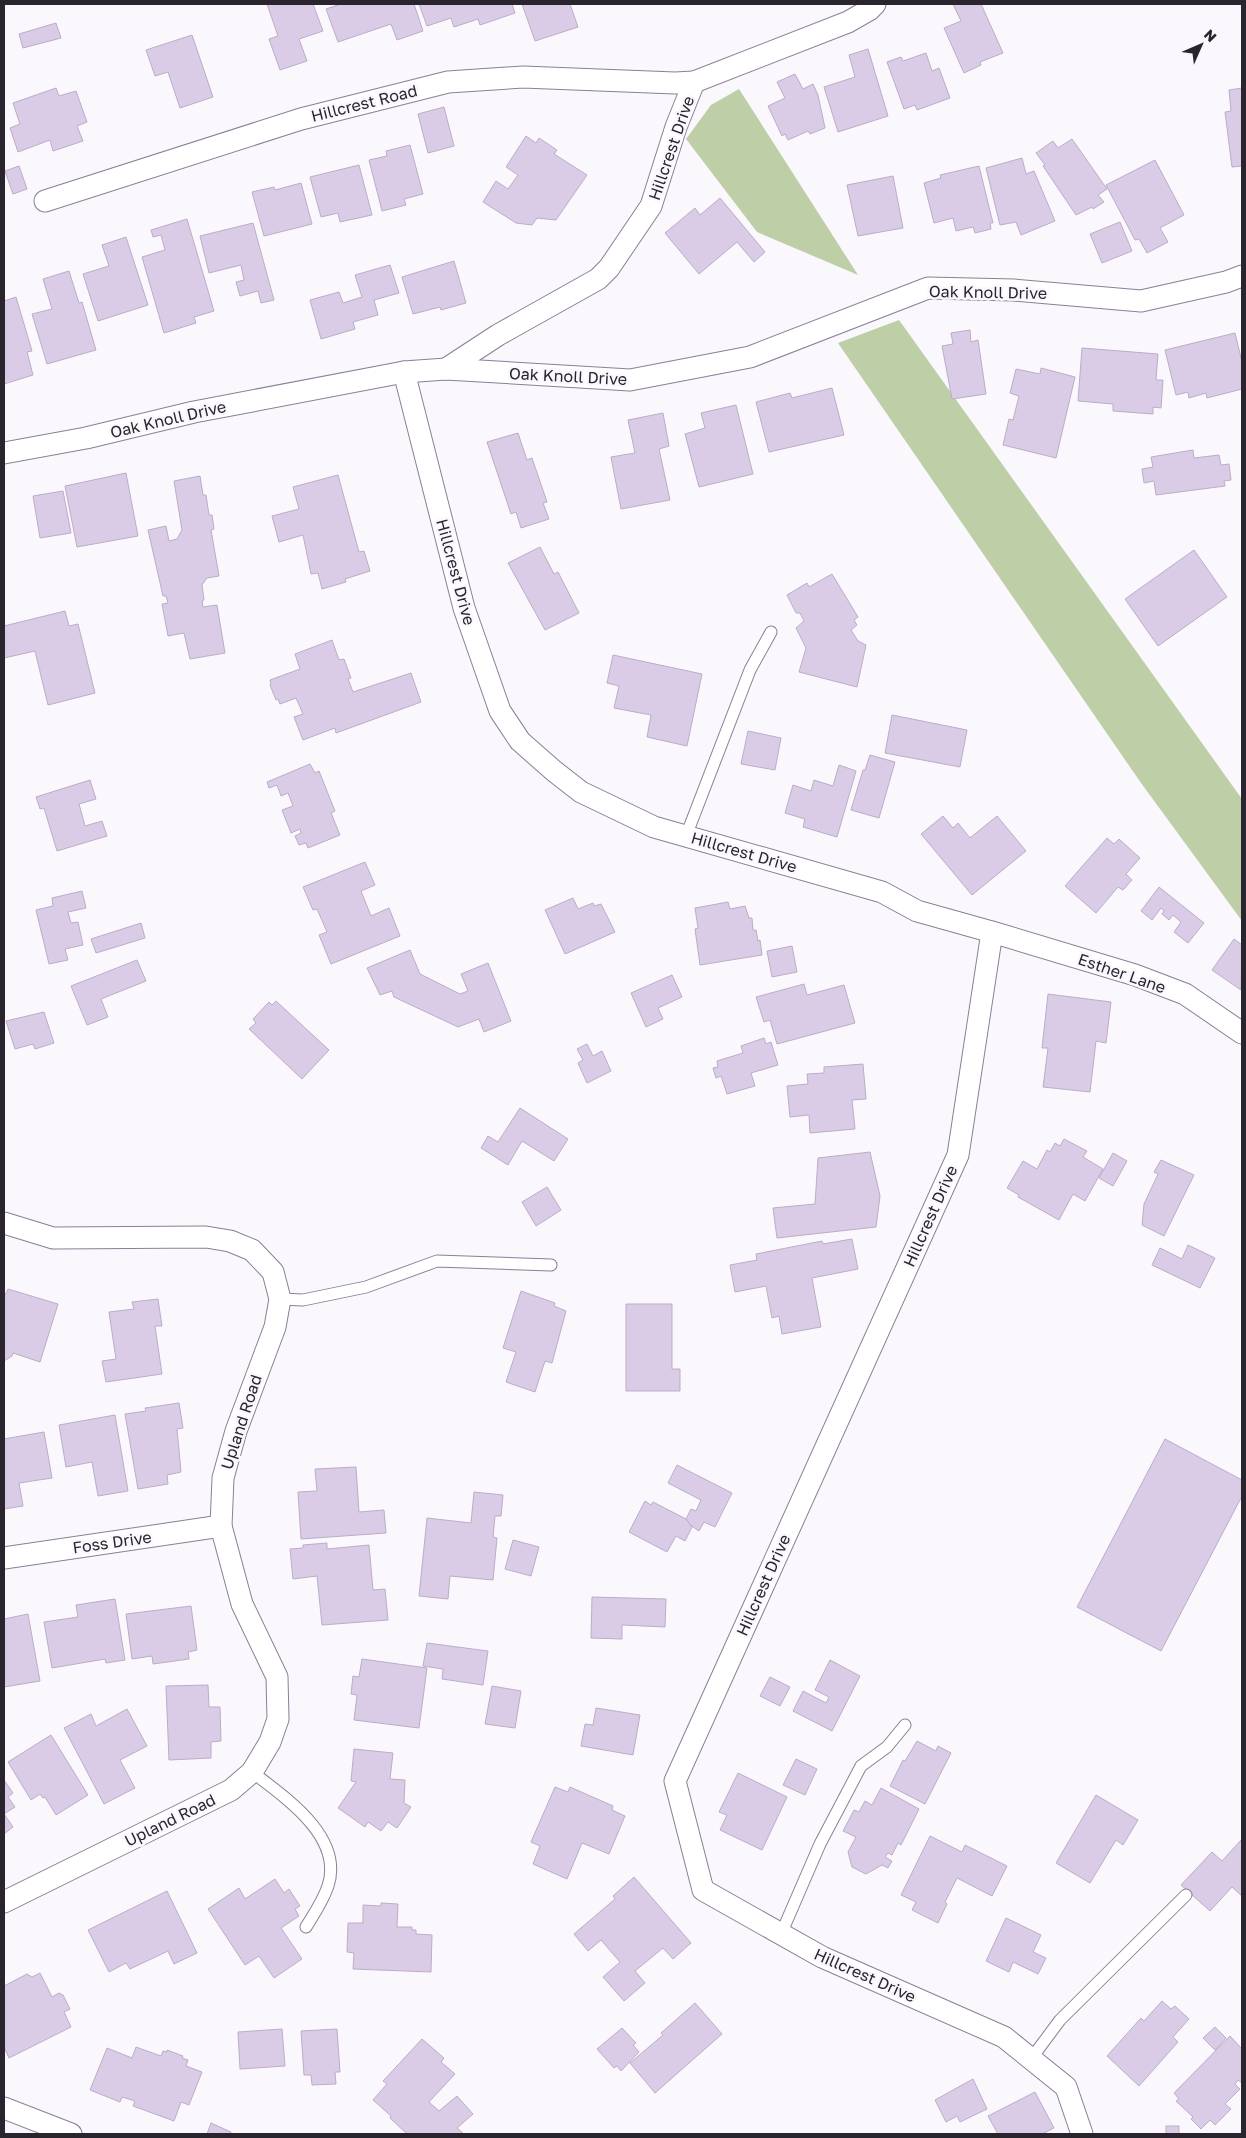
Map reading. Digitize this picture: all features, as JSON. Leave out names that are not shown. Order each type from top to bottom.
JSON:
[{"type":"street","name":"Hillcrest Drive","points":[[446,369],[498,335],[598,279],[609,268],[651,206],[676,127],[694,82],[848,22],[869,10],[875,4]]},
{"type":"street","name":"Hillcrest Road","points":[[45,202],[301,119],[448,82],[522,77],[675,84],[694,82]]},
{"type":"street","name":"Oak Knoll Drive","points":[[4,453],[86,438],[194,412],[404,372],[446,369],[630,380],[750,357],[928,288],[1014,290],[1141,301],[1226,282],[1242,276]]},
{"type":"street","name":"Hillcrest Drive","points":[[404,372],[464,608],[500,711],[520,741],[581,792],[654,827],[882,892],[917,911],[992,932],[958,1155],[675,1781],[703,1890],[822,1957],[1004,2037],[1066,2087],[1082,2134]]},
{"type":"street","name":"Esther Lane","points":[[992,932],[1135,975],[1186,994],[1242,1033]]},
{"type":"street","name":"Upland Road","points":[[4,1223],[53,1238],[206,1238],[230,1241],[252,1250],[273,1272],[280,1299],[275,1327],[236,1431],[223,1478],[221,1526],[242,1604],[277,1677],[278,1719],[270,1742],[252,1772],[231,1790],[4,1902]]},
{"type":"street","name":"Foss Drive","points":[[4,1558],[221,1526]]},
{"type":"street","points":[[4,2108],[71,2134]]},
{"type":"lane","points":[[686,836],[750,670],[771,632]]},
{"type":"lane","points":[[280,1299],[303,1300],[366,1287],[437,1261],[551,1265]]},
{"type":"lane","points":[[781,1934],[820,1844],[861,1766],[887,1747],[905,1726]]},
{"type":"lane","points":[[252,1772],[278,1792],[305,1817],[322,1836],[328,1847],[330,1863],[329,1885],[320,1906],[306,1927]]},
{"type":"lane","points":[[1031,2059],[1060,2020],[1186,1895]]},
{"type":"green space","points":[[739,89],[858,275],[757,232],[686,139],[711,105]]},
{"type":"green space","points":[[899,320],[1242,799],[1242,921],[1141,783],[838,343]]},
{"type":"building","points":[[267,4],[313,4],[323,31],[299,39],[307,61],[280,70],[269,39],[278,36]]},
{"type":"building","points":[[341,4],[414,4],[423,31],[397,40],[391,24],[338,42],[326,9]]},
{"type":"building","points":[[419,4],[512,4],[515,13],[480,25],[478,19],[454,27],[451,18],[427,26]]},
{"type":"building","points":[[522,4],[570,4],[578,27],[535,41]]},
{"type":"building","points":[[953,4],[981,4],[1003,53],[980,62],[981,65],[964,73],[944,28],[961,21]]},
{"type":"building","points":[[56,23],[61,38],[23,48],[19,34]]},
{"type":"building","points":[[192,35],[213,97],[180,108],[168,72],[155,76],[146,50]]},
{"type":"building","points":[[868,49],[888,116],[838,132],[824,87],[855,77],[849,55]]},
{"type":"building","points":[[926,53],[932,71],[939,68],[950,98],[917,110],[915,105],[904,109],[887,62],[901,57],[903,61]]},
{"type":"building","points":[[795,74],[803,89],[813,84],[818,95],[825,128],[810,134],[808,131],[788,140],[785,134],[782,136],[768,106],[785,98],[777,82]]},
{"type":"building","points":[[56,88],[59,96],[76,91],[87,122],[77,126],[83,141],[53,151],[50,140],[18,152],[10,128],[20,124],[13,103]]},
{"type":"building","points":[[1242,88],[1242,166],[1232,167],[1225,112],[1231,111],[1229,90]]},
{"type":"building","points":[[444,107],[454,146],[428,153],[418,114]]},
{"type":"building","points":[[526,136],[536,143],[539,138],[557,150],[554,154],[587,175],[556,220],[537,218],[532,225],[516,223],[483,202],[496,181],[508,189],[518,175],[506,167]]},
{"type":"building","points":[[1072,139],[1107,189],[1098,195],[1104,202],[1093,209],[1092,207],[1076,215],[1036,153],[1053,141],[1058,148]]},
{"type":"building","points":[[410,145],[423,194],[404,199],[406,205],[382,211],[369,160],[387,156],[386,151]]},
{"type":"building","points":[[1022,158],[1026,174],[1034,171],[1055,221],[1021,235],[1016,222],[1000,225],[986,168]]},
{"type":"building","points":[[1155,160],[1184,215],[1160,228],[1168,242],[1147,253],[1139,239],[1135,240],[1106,185]]},
{"type":"building","points":[[359,165],[372,215],[340,222],[338,213],[321,217],[310,177]]},
{"type":"building","points":[[19,166],[27,189],[13,194],[5,171]]},
{"type":"building","points":[[979,166],[993,223],[990,223],[991,229],[975,233],[973,227],[956,231],[953,218],[934,223],[924,183],[941,178],[940,175]]},
{"type":"building","points":[[893,176],[903,228],[858,236],[847,185]]},
{"type":"building","points":[[301,183],[312,224],[264,236],[252,192],[274,187],[275,190]]},
{"type":"building","points":[[720,198],[765,252],[754,262],[737,242],[699,274],[665,233],[695,208],[700,215]]},
{"type":"building","points":[[187,219],[214,311],[194,317],[196,323],[164,333],[142,257],[165,250],[161,235],[153,237],[151,230]]},
{"type":"building","points":[[1120,222],[1132,251],[1102,263],[1090,234]]},
{"type":"building","points":[[253,223],[274,300],[261,303],[258,291],[240,296],[236,282],[244,280],[241,265],[209,273],[200,236]]},
{"type":"building","points":[[126,237],[148,305],[98,321],[83,274],[109,266],[102,245]]},
{"type":"building","points":[[454,261],[466,303],[441,310],[440,307],[413,314],[402,277]]},
{"type":"building","points":[[390,265],[399,293],[374,300],[378,315],[353,322],[355,329],[321,339],[310,300],[339,292],[343,303],[362,297],[355,275]]},
{"type":"building","points":[[69,271],[79,303],[82,302],[96,350],[47,364],[32,314],[52,309],[43,279]]},
{"type":"building","points":[[16,297],[32,351],[27,352],[33,375],[4,384],[4,301]]},
{"type":"building","points":[[970,330],[971,342],[978,340],[986,394],[952,399],[942,346],[953,344],[951,333]]},
{"type":"building","points":[[1235,333],[1242,362],[1242,389],[1207,398],[1206,393],[1189,398],[1188,392],[1176,395],[1165,350]]},
{"type":"building","points":[[1082,348],[1158,354],[1156,380],[1163,380],[1161,408],[1153,407],[1153,414],[1113,411],[1113,404],[1078,401]]},
{"type":"building","points":[[1041,368],[1075,377],[1056,458],[1003,445],[1009,419],[1013,420],[1019,396],[1010,393],[1016,369],[1040,374]]},
{"type":"building","points":[[832,388],[844,435],[769,452],[756,402],[790,393],[792,398]]},
{"type":"building","points":[[736,405],[753,474],[699,487],[685,434],[705,428],[701,413]]},
{"type":"building","points":[[663,413],[669,446],[659,449],[670,500],[621,509],[611,457],[635,453],[628,420]]},
{"type":"building","points":[[518,433],[527,460],[532,458],[547,502],[543,503],[549,519],[521,528],[516,512],[511,514],[487,442]]},
{"type":"building","points":[[1193,450],[1194,458],[1219,455],[1221,465],[1229,464],[1231,480],[1224,481],[1225,486],[1156,495],[1154,481],[1144,483],[1142,469],[1153,467],[1151,457]]},
{"type":"building","points":[[126,473],[138,536],[77,547],[65,486]]},
{"type":"building","points":[[338,475],[359,552],[364,551],[370,571],[345,579],[346,582],[322,589],[318,573],[311,574],[303,535],[279,542],[272,516],[299,509],[293,487]]},
{"type":"building","points":[[200,476],[203,495],[206,495],[209,515],[212,515],[214,529],[211,530],[219,576],[207,578],[202,585],[204,600],[202,601],[203,607],[217,605],[225,653],[190,659],[184,633],[168,636],[162,604],[168,603],[166,596],[163,596],[148,530],[166,526],[169,541],[177,539],[182,530],[174,481]]},
{"type":"building","points":[[63,491],[71,533],[40,538],[33,496]]},
{"type":"building","points":[[540,547],[554,574],[558,572],[579,613],[545,630],[508,563]]},
{"type":"building","points":[[1194,550],[1227,597],[1158,646],[1125,599]]},
{"type":"building","points":[[832,574],[858,617],[854,620],[857,625],[851,630],[858,641],[866,645],[857,687],[799,672],[806,648],[796,628],[804,621],[800,613],[796,613],[787,595],[807,583],[809,587]]},
{"type":"building","points":[[65,611],[69,626],[78,624],[95,693],[48,705],[35,651],[4,658],[4,626]]},
{"type":"building","points":[[332,640],[339,660],[344,659],[351,678],[348,679],[353,692],[411,673],[421,702],[336,733],[335,728],[303,740],[294,717],[303,714],[296,698],[280,704],[278,699],[276,700],[270,680],[300,669],[295,654]]},
{"type":"building","points":[[613,655],[702,674],[687,746],[647,737],[651,715],[614,708],[619,686],[607,683]]},
{"type":"building","points":[[892,715],[967,730],[960,767],[885,753]]},
{"type":"building","points":[[748,731],[781,738],[775,770],[741,764]]},
{"type":"building","points":[[870,755],[895,762],[879,818],[851,810],[863,770],[865,770]]},
{"type":"building","points":[[310,764],[315,773],[319,771],[335,811],[331,813],[340,835],[308,848],[306,843],[299,845],[295,836],[301,833],[300,829],[291,833],[282,810],[293,806],[288,793],[281,796],[277,785],[269,788],[267,782]]},
{"type":"building","points":[[839,765],[856,771],[837,837],[803,827],[805,819],[785,813],[793,785],[811,791],[814,780],[833,786]]},
{"type":"building","points":[[90,780],[96,799],[79,804],[85,826],[102,821],[107,836],[57,851],[44,808],[40,809],[36,797]]},
{"type":"building","points":[[943,816],[953,828],[958,823],[970,838],[997,816],[1026,851],[972,895],[921,834]]},
{"type":"building","points":[[1107,838],[1114,844],[1119,839],[1140,858],[1126,874],[1132,880],[1123,890],[1118,887],[1096,913],[1065,886]]},
{"type":"building","points":[[365,862],[375,885],[361,891],[371,916],[389,908],[400,936],[331,964],[319,935],[327,932],[317,909],[313,910],[303,887]]},
{"type":"building","points":[[1159,887],[1204,923],[1188,943],[1174,932],[1181,922],[1173,915],[1169,920],[1162,914],[1164,911],[1161,908],[1152,920],[1141,911]]},
{"type":"building","points":[[82,891],[86,908],[68,912],[71,923],[78,922],[83,945],[65,949],[68,960],[49,964],[36,910],[53,906],[52,898]]},
{"type":"building","points":[[573,898],[578,909],[593,903],[594,906],[601,904],[615,932],[565,954],[545,910]]},
{"type":"building","points":[[728,902],[730,909],[745,906],[749,918],[752,918],[753,930],[756,930],[758,941],[760,940],[762,955],[700,965],[695,929],[698,928],[695,908]]},
{"type":"building","points":[[141,923],[145,938],[96,953],[91,939]]},
{"type":"building","points":[[1234,939],[1242,945],[1241,990],[1212,970]]},
{"type":"building","points":[[792,946],[797,972],[772,977],[767,951]]},
{"type":"building","points":[[410,950],[420,974],[460,994],[468,991],[461,974],[488,963],[511,1021],[484,1032],[479,1019],[458,1027],[394,997],[392,991],[380,995],[367,968]]},
{"type":"building","points":[[137,960],[146,981],[101,999],[108,1017],[87,1025],[71,986]]},
{"type":"building","points":[[672,975],[682,997],[658,1008],[663,1019],[646,1027],[631,993]]},
{"type":"building","points":[[804,984],[807,995],[844,985],[855,1023],[777,1044],[770,1020],[764,1022],[756,997]]},
{"type":"building","points":[[1048,994],[1111,1002],[1106,1043],[1096,1041],[1090,1092],[1043,1087],[1048,1048],[1042,1048]]},
{"type":"building","points":[[276,1001],[329,1050],[302,1079],[249,1029],[256,1023],[253,1019],[269,1002],[272,1005]]},
{"type":"building","points":[[44,1012],[54,1043],[35,1049],[33,1044],[15,1049],[6,1021]]},
{"type":"building","points":[[764,1038],[766,1044],[771,1042],[778,1065],[751,1073],[755,1086],[727,1094],[721,1076],[716,1078],[713,1068],[718,1067],[717,1061],[743,1053],[741,1046]]},
{"type":"building","points":[[587,1044],[593,1056],[602,1051],[611,1071],[587,1083],[578,1063],[583,1060],[577,1049]]},
{"type":"building","points":[[863,1064],[866,1099],[852,1100],[855,1129],[810,1133],[809,1115],[790,1117],[787,1086],[808,1084],[807,1074],[824,1073],[824,1067]]},
{"type":"building","points":[[520,1108],[568,1139],[554,1161],[522,1141],[508,1165],[481,1148],[488,1136],[498,1142]]},
{"type":"building","points":[[1064,1139],[1087,1151],[1083,1157],[1103,1169],[1085,1201],[1073,1194],[1059,1220],[1018,1197],[1019,1195],[1007,1188],[1023,1161],[1037,1169],[1047,1150],[1050,1152],[1055,1143],[1060,1146]]},
{"type":"building","points":[[870,1152],[880,1196],[876,1227],[777,1238],[773,1208],[815,1204],[818,1158]]},
{"type":"building","points":[[1113,1153],[1127,1161],[1113,1186],[1099,1178]]},
{"type":"building","points":[[1161,1160],[1194,1175],[1164,1236],[1142,1225],[1144,1204],[1158,1174],[1154,1172]]},
{"type":"building","points":[[547,1187],[561,1210],[536,1226],[522,1202]]},
{"type":"building","points":[[852,1239],[858,1269],[812,1278],[821,1327],[782,1334],[779,1316],[772,1318],[766,1286],[735,1292],[730,1265],[757,1260],[756,1254],[822,1241],[823,1244]]},
{"type":"building","points":[[1188,1245],[1215,1258],[1200,1288],[1152,1265],[1160,1248],[1182,1259]]},
{"type":"building","points":[[8,1289],[58,1304],[40,1362],[13,1353],[12,1356],[4,1361],[4,1297]]},
{"type":"building","points":[[521,1291],[555,1303],[554,1306],[566,1311],[552,1363],[545,1361],[535,1392],[506,1382],[516,1352],[503,1348]]},
{"type":"building","points":[[158,1299],[162,1326],[155,1326],[162,1374],[106,1382],[102,1361],[116,1359],[109,1312],[134,1309],[132,1302]]},
{"type":"building","points":[[626,1304],[672,1304],[672,1369],[680,1369],[680,1391],[626,1391]]},
{"type":"building","points":[[179,1403],[183,1428],[177,1429],[181,1472],[167,1475],[168,1484],[138,1489],[125,1414],[146,1411],[145,1408]]},
{"type":"building","points":[[115,1415],[128,1491],[98,1496],[92,1462],[66,1467],[59,1425]]},
{"type":"building","points":[[44,1432],[52,1478],[19,1483],[23,1506],[4,1509],[4,1439]]},
{"type":"building","points":[[1165,1439],[1242,1480],[1242,1496],[1161,1651],[1077,1607]]},
{"type":"building","points":[[677,1465],[732,1493],[715,1527],[704,1522],[699,1531],[689,1524],[686,1519],[691,1509],[696,1511],[701,1500],[668,1483]]},
{"type":"building","points":[[356,1467],[359,1512],[384,1510],[386,1533],[301,1539],[298,1492],[317,1491],[315,1469]]},
{"type":"building","points":[[474,1492],[503,1495],[501,1516],[495,1516],[493,1537],[497,1538],[493,1580],[450,1576],[448,1599],[419,1596],[427,1518],[471,1523]]},
{"type":"building","points":[[645,1501],[651,1505],[653,1502],[686,1519],[692,1527],[685,1541],[676,1536],[667,1552],[629,1532]]},
{"type":"building","points":[[513,1540],[539,1547],[531,1576],[505,1569]]},
{"type":"building","points":[[327,1543],[327,1549],[369,1545],[373,1590],[385,1589],[388,1620],[322,1625],[317,1576],[293,1579],[290,1549],[303,1548],[303,1545]]},
{"type":"building","points":[[592,1597],[666,1599],[665,1627],[622,1625],[622,1639],[591,1638]]},
{"type":"building","points":[[115,1599],[125,1660],[106,1663],[105,1659],[52,1668],[44,1622],[78,1617],[76,1605]]},
{"type":"building","points":[[191,1606],[197,1650],[188,1652],[189,1659],[153,1664],[152,1656],[132,1659],[126,1614]]},
{"type":"building","points":[[28,1614],[40,1681],[4,1687],[4,1619]]},
{"type":"building","points":[[427,1643],[488,1651],[483,1685],[442,1679],[443,1669],[423,1666]]},
{"type":"building","points":[[362,1659],[427,1668],[419,1728],[354,1720],[357,1695],[351,1694],[353,1676],[359,1677]]},
{"type":"building","points":[[830,1660],[860,1676],[832,1731],[793,1711],[803,1691],[826,1703],[829,1697],[815,1690]]},
{"type":"building","points":[[770,1677],[790,1687],[780,1706],[760,1696]]},
{"type":"building","points":[[208,1685],[209,1707],[220,1707],[221,1741],[211,1742],[211,1758],[169,1760],[166,1686]]},
{"type":"building","points":[[492,1686],[521,1691],[515,1728],[485,1724]]},
{"type":"building","points":[[596,1708],[640,1715],[633,1755],[581,1746],[585,1724],[593,1725]]},
{"type":"building","points":[[127,1709],[147,1746],[120,1760],[135,1788],[104,1804],[64,1728],[91,1714],[96,1726]]},
{"type":"building","points":[[51,1735],[88,1795],[56,1815],[45,1797],[43,1798],[40,1794],[31,1800],[8,1762]]},
{"type":"building","points":[[917,1741],[936,1751],[938,1746],[951,1753],[925,1804],[890,1786],[903,1760],[905,1761]]},
{"type":"building","points":[[354,1749],[393,1753],[390,1779],[405,1780],[404,1803],[411,1807],[397,1828],[388,1822],[381,1831],[368,1822],[365,1827],[338,1808],[356,1782],[351,1781]]},
{"type":"building","points":[[796,1759],[817,1769],[805,1795],[783,1785]]},
{"type":"building","points":[[738,1773],[787,1797],[762,1850],[720,1830],[727,1815],[719,1812]]},
{"type":"building","points":[[4,1780],[13,1793],[8,1797],[15,1807],[4,1814]]},
{"type":"building","points":[[555,1787],[568,1792],[570,1787],[613,1806],[612,1810],[625,1816],[609,1854],[582,1843],[567,1879],[533,1864],[540,1846],[531,1842]]},
{"type":"building","points":[[881,1788],[919,1809],[901,1845],[898,1843],[892,1855],[888,1853],[885,1857],[892,1861],[888,1868],[882,1865],[866,1874],[852,1867],[848,1852],[856,1837],[843,1831],[854,1810],[859,1812],[865,1801],[872,1805]]},
{"type":"building","points":[[1096,1795],[1138,1820],[1123,1845],[1116,1840],[1090,1883],[1056,1863]]},
{"type":"building","points":[[4,1814],[13,1827],[4,1834]]},
{"type":"building","points":[[930,1836],[962,1852],[965,1845],[1007,1866],[992,1896],[957,1878],[945,1902],[947,1904],[938,1923],[912,1910],[916,1902],[901,1895]]},
{"type":"building","points":[[1242,1839],[1242,1896],[1232,1887],[1210,1911],[1181,1885],[1212,1852],[1222,1861]]},
{"type":"building","points":[[634,1877],[691,1943],[673,1959],[663,1948],[635,1971],[645,1983],[624,2001],[603,1977],[620,1962],[601,1940],[588,1951],[574,1934],[615,1899],[613,1896]]},
{"type":"building","points":[[275,1879],[284,1893],[289,1889],[300,1906],[295,1909],[299,1916],[281,1928],[302,1959],[274,1978],[259,1956],[245,1965],[208,1909],[239,1888],[245,1899]]},
{"type":"building","points":[[167,1891],[197,1953],[174,1964],[168,1951],[130,1969],[126,1963],[109,1972],[88,1930]]},
{"type":"building","points":[[381,1903],[398,1904],[397,1927],[412,1927],[412,1930],[416,1930],[416,1934],[432,1935],[431,1972],[353,1969],[354,1953],[347,1952],[348,1923],[363,1923],[363,1905],[381,1906]]},
{"type":"building","points":[[1006,1918],[1041,1935],[1033,1952],[1046,1958],[1038,1974],[1013,1962],[1009,1972],[986,1961]]},
{"type":"building","points":[[40,1973],[52,1997],[59,1993],[63,1995],[70,2009],[64,2012],[71,2027],[9,2058],[4,2047],[4,1986],[27,1974],[32,1977]]},
{"type":"building","points":[[1162,2001],[1171,2009],[1175,2006],[1189,2019],[1173,2037],[1178,2042],[1139,2086],[1107,2056],[1141,2018],[1144,2021]]},
{"type":"building","points":[[695,2003],[722,2034],[655,2093],[630,2063],[663,2035],[661,2033]]},
{"type":"building","points":[[1215,2027],[1226,2038],[1215,2050],[1203,2038]]},
{"type":"building","points":[[622,2028],[636,2043],[633,2045],[639,2052],[621,2071],[617,2066],[614,2068],[597,2049]]},
{"type":"building","points":[[282,2029],[285,2066],[240,2069],[238,2032]]},
{"type":"building","points":[[337,2029],[340,2072],[335,2072],[336,2084],[312,2085],[311,2075],[304,2075],[301,2031]]},
{"type":"building","points":[[1230,2036],[1242,2049],[1242,2083],[1238,2080],[1235,2084],[1240,2089],[1225,2104],[1231,2109],[1215,2125],[1210,2120],[1201,2129],[1191,2119],[1193,2117],[1176,2101],[1179,2099],[1174,2093]]},
{"type":"building","points":[[422,2039],[444,2058],[441,2062],[455,2074],[429,2102],[439,2111],[457,2096],[473,2114],[457,2128],[464,2134],[405,2134],[390,2118],[391,2116],[373,2100],[387,2084],[383,2081]]},
{"type":"building","points":[[136,2047],[161,2056],[163,2051],[167,2052],[167,2050],[183,2056],[182,2058],[188,2060],[186,2066],[202,2072],[189,2105],[181,2102],[174,2121],[133,2106],[135,2101],[122,2097],[120,2102],[90,2090],[107,2048],[132,2058]]},
{"type":"building","points":[[973,2079],[987,2109],[960,2122],[957,2116],[946,2122],[935,2100]]},
{"type":"building","points":[[1035,2092],[1054,2128],[1042,2134],[998,2134],[988,2116]]},
{"type":"building","points":[[211,2123],[231,2132],[230,2134],[207,2134]]},
{"type":"building","points":[[1166,2126],[1179,2126],[1179,2134],[1166,2134]]}]
